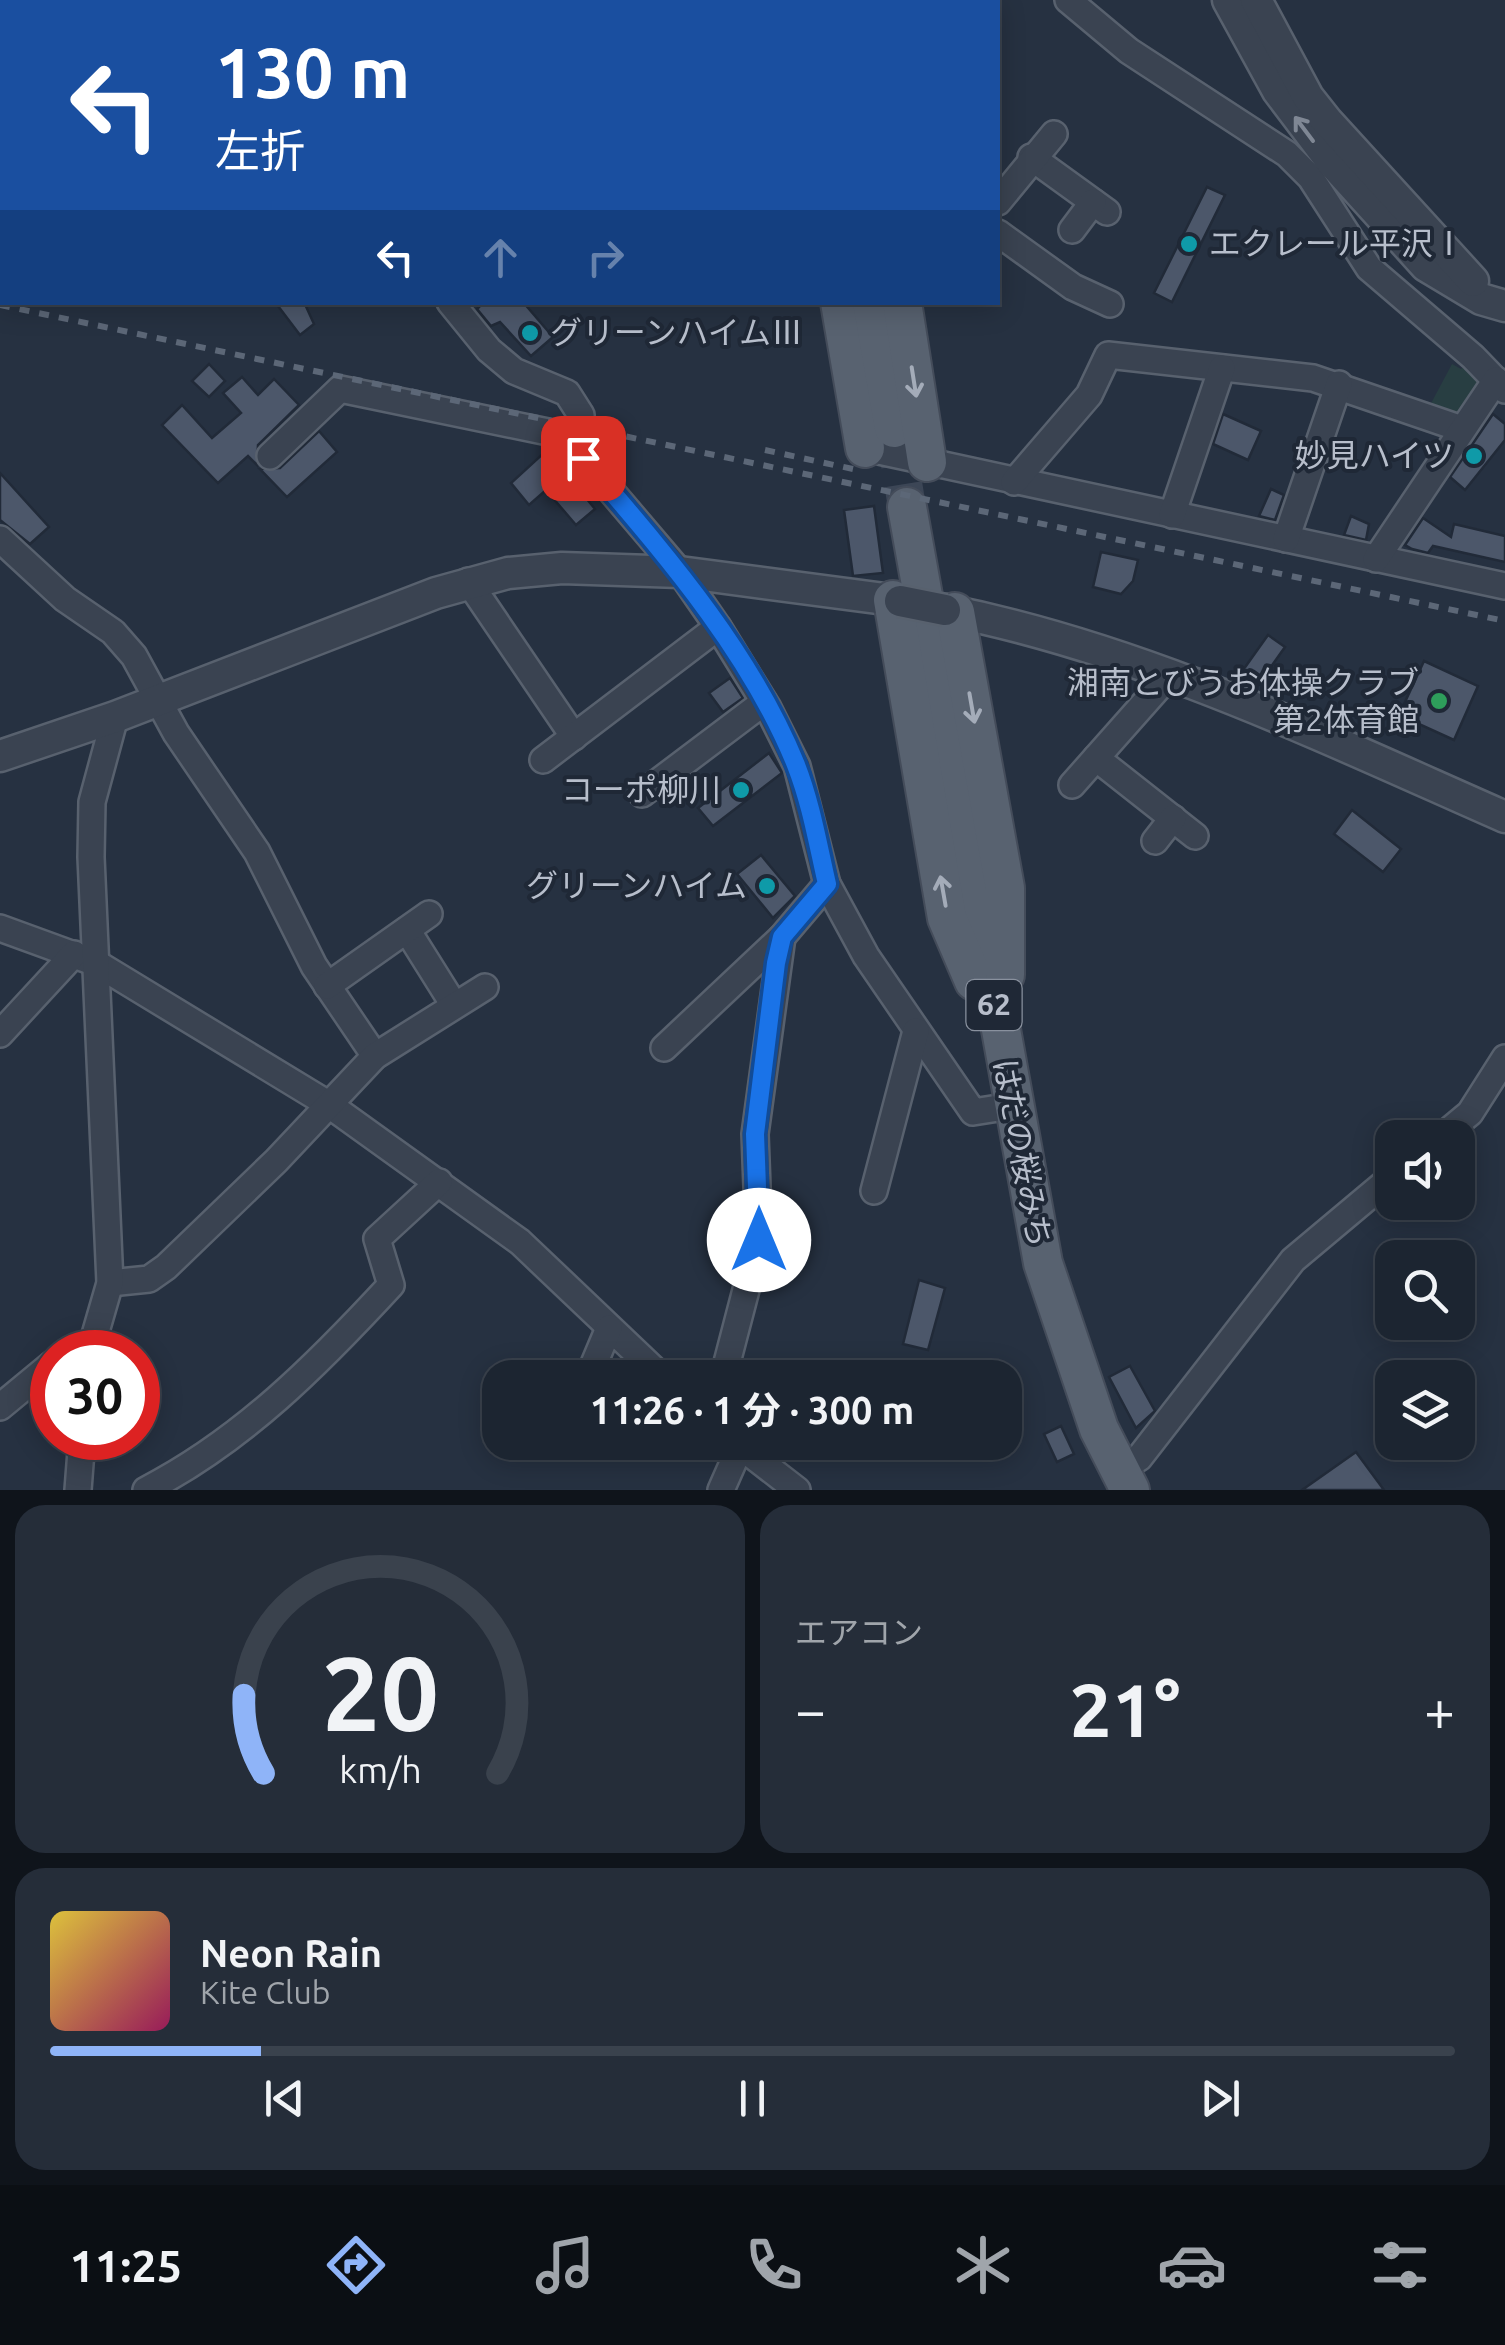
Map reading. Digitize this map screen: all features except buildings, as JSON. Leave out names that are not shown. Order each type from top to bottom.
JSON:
[{"type":"main road","points":[[841,305],[880,438]]},
{"type":"main road","points":[[872,305],[880,438]]},
{"type":"main road","points":[[902,305],[926,462]]},
{"type":"main road","name":"はだの桜みち","points":[[906,507],[1043,1263],[1099,1429],[1126,1484]]},
{"type":"main road","points":[[897,600],[948,918],[982,1000],[995,1010],[1004,991],[1005,888],[950,611]]},
{"type":"street","points":[[1068,0],[1128,51],[1287,154],[1329,161]]},
{"type":"street","points":[[1228,0],[1286,104],[1329,161],[1426,266],[1481,299],[1505,306]]},
{"type":"street","points":[[1256,0],[1308,97],[1369,268],[1500,385],[1462,430],[1376,559]]},
{"type":"street","points":[[1000,199],[1054,134]]},
{"type":"street","points":[[1031,158],[1100,207],[1072,230]]},
{"type":"street","points":[[1000,234],[1073,287],[1110,304]]},
{"type":"street","points":[[452,305],[489,350],[514,370],[567,393],[581,415],[583,458],[680,572],[764,702],[797,766],[827,884],[866,956],[973,1112],[1012,1106]]},
{"type":"street","points":[[1014,482],[1089,396],[1108,354],[1339,384],[1462,430]]},
{"type":"street","points":[[1172,515],[1222,368]]},
{"type":"street","points":[[1286,538],[1339,384]]},
{"type":"street","points":[[270,456],[340,389],[582,439]]},
{"type":"street","points":[[880,438],[926,462],[1505,586]]},
{"type":"street","points":[[0,539],[65,599],[113,632],[134,656],[155,699],[258,852],[291,926],[375,1056]]},
{"type":"street","points":[[0,756],[468,581],[562,568],[680,572],[897,600],[950,611],[1166,673],[1505,817]]},
{"type":"street","points":[[468,581],[574,737]]},
{"type":"street","points":[[543,760],[718,627]]},
{"type":"street","points":[[1072,785],[1158,688],[1166,673]]},
{"type":"street","points":[[642,794],[764,702]]},
{"type":"street","points":[[95,1330],[110,1283],[85,959],[92,802],[115,716]]},
{"type":"street","points":[[1096,758],[1195,836]]},
{"type":"street","points":[[1154,841],[1173,818]]},
{"type":"street","points":[[664,1048],[782,937],[827,884]]},
{"type":"street","points":[[327,986],[429,914]]},
{"type":"street","points":[[0,928],[85,959],[328,1104],[520,1242],[643,1360]]},
{"type":"street","points":[[407,930],[454,1005]]},
{"type":"street","points":[[729,1360],[759,1240],[755,1134],[782,937]]},
{"type":"street","points":[[0,1034],[85,959]]},
{"type":"street","points":[[110,1283],[149,1279],[166,1267],[276,1161],[375,1056],[485,987]]},
{"type":"street","points":[[874,1191],[916,1031]]},
{"type":"street","points":[[1462,1120],[1505,1058]]},
{"type":"street","points":[[146,1490],[224,1442],[322,1359],[392,1284],[377,1240],[439,1182]]},
{"type":"street","points":[[1126,1484],[1139,1458],[1293,1260],[1375,1191]]},
{"type":"street","points":[[596,1360],[609,1328]]},
{"type":"street","points":[[0,1406],[30,1382]]},
{"type":"street","points":[[78,1490],[80,1460]]},
{"type":"street","points":[[721,1490],[732,1460]]},
{"type":"street","points":[[758,1460],[797,1490]]},
{"type":"green space","points":[[1469,360],[1484,376],[1461,421],[1428,409],[1452,364],[1461,369]]},
{"type":"tunnel","points":[[894,428],[907,507]]},
{"type":"railway","points":[[0,305],[1505,621]]},
{"type":"railway","points":[[765,450],[862,471]]},
{"type":"place","name":"エクレール平沢Ⅰ","points":[[1189,244]]},
{"type":"place","name":"グリーンハイムⅢ","points":[[530,333]]},
{"type":"place","name":"妙見ハイツ","points":[[1474,456]]},
{"type":"place","name":"湘南とびうお体操クラブ 第2体育館","points":[[1439,701]]},
{"type":"place","name":"コーポ柳川","points":[[741,790]]},
{"type":"place","name":"グリーンハイム","points":[[767,886]]},
{"type":"route","points":[[583,458],[680,572],[768,708],[797,766],[827,884],[782,937],[776,963],[755,1134],[759,1240]]}]
